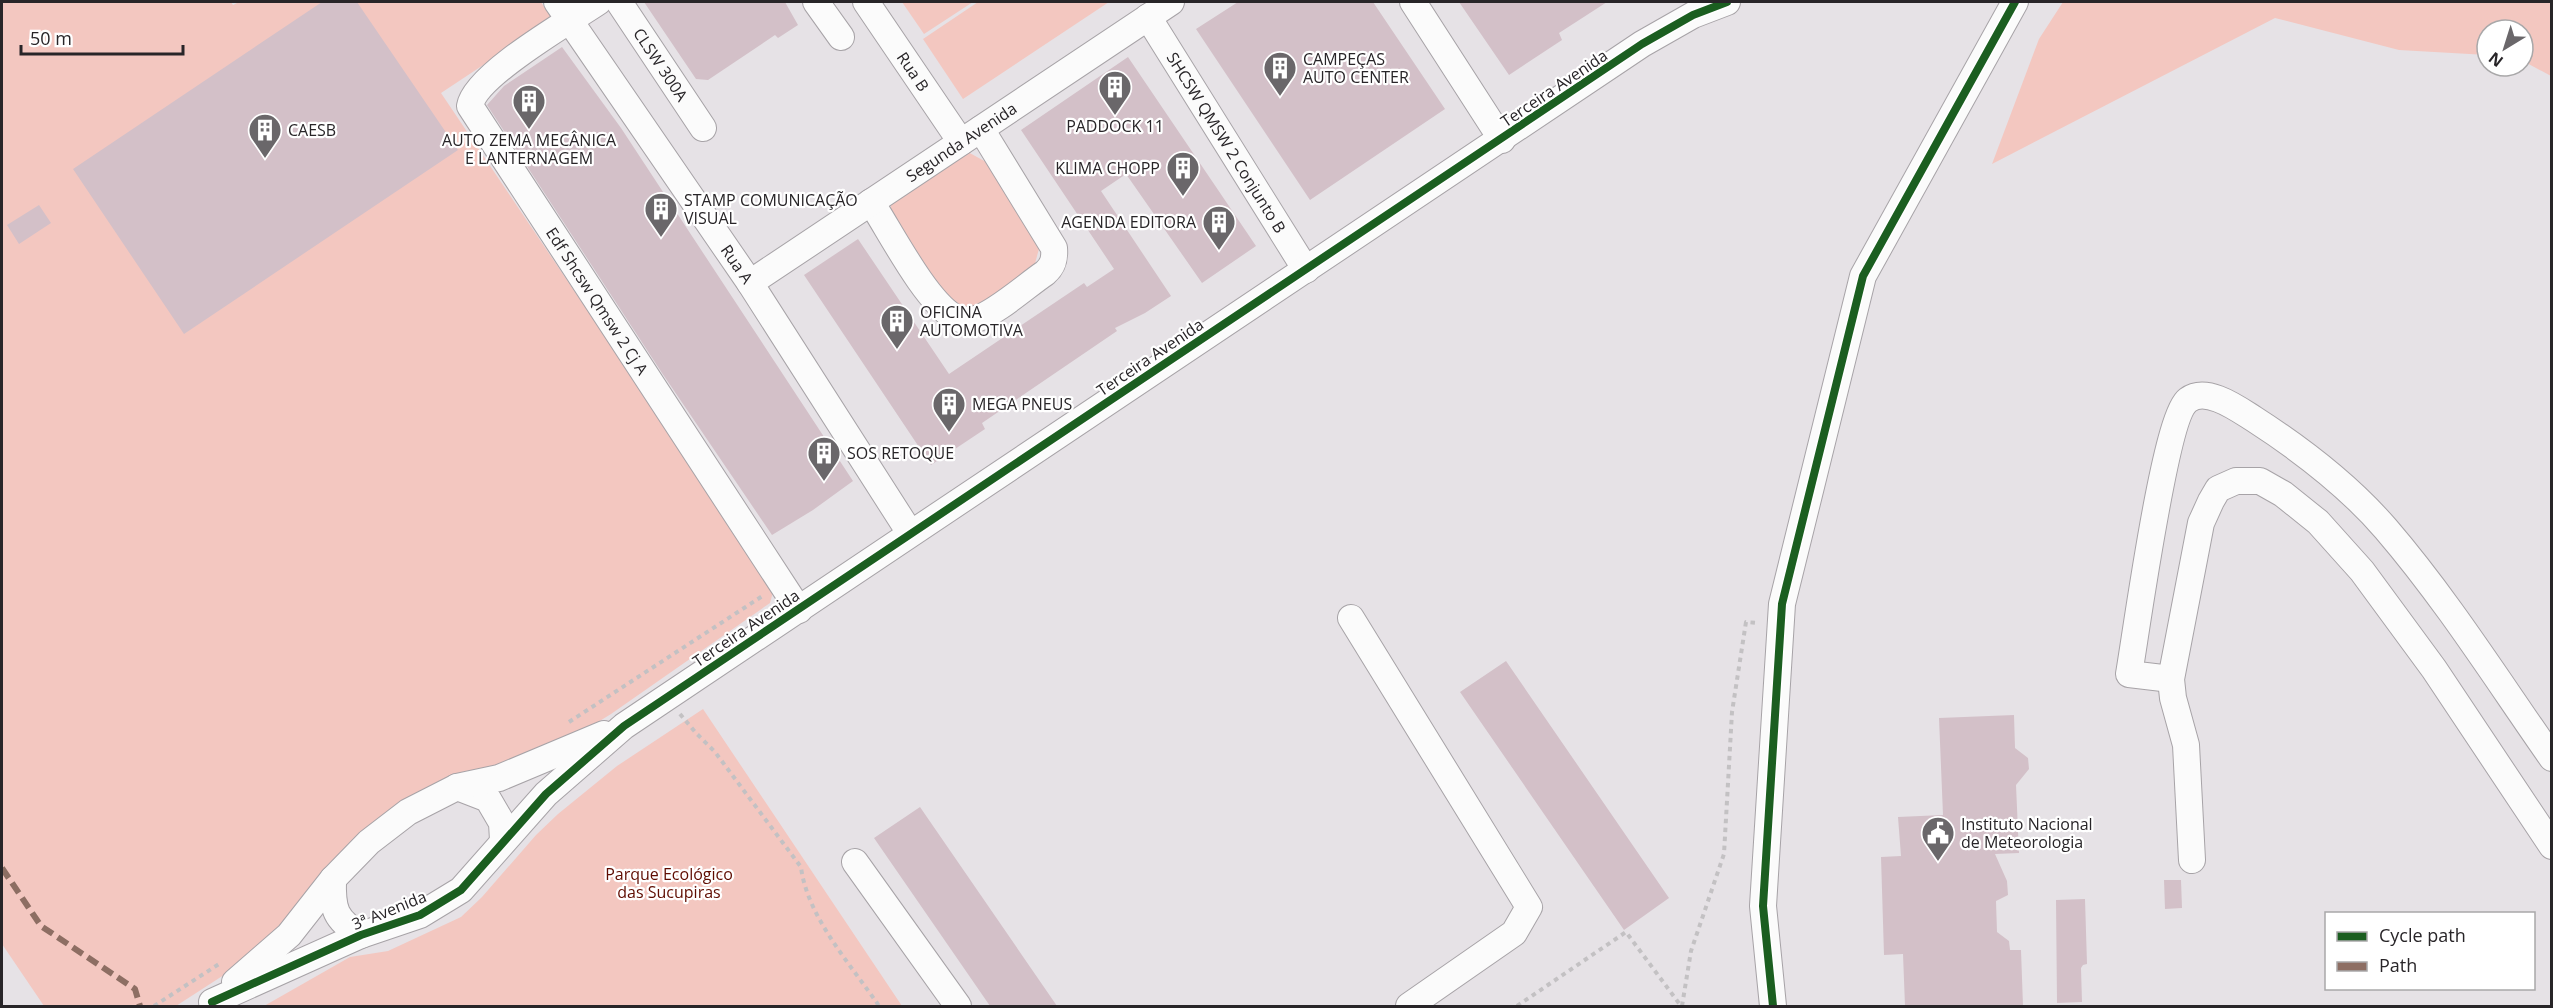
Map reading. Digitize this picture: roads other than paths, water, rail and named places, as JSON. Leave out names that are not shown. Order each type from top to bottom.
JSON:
[{"type":"street","points":[[564,11],[598,2]]},
{"type":"street","name":"CLSW 300A","points":[[619,2],[703,128]]},
{"type":"street","points":[[816,2],[841,37]]},
{"type":"street","name":"Rua B","points":[[866,2],[971,135],[1054,248],[1055,255],[1050,268],[1045,273],[987,314],[976,319],[963,320],[945,309],[925,286],[871,202]]},
{"type":"street","name":"Segunda Avenida","points":[[750,283],[1171,2]]},
{"type":"street","points":[[1413,2],[1502,140]]},
{"type":"street","name":"Terceira Avenida","points":[[624,726],[1502,140],[1642,44],[1698,8],[1727,2]]},
{"type":"street","points":[[1773,1006],[1763,906],[1782,604],[1863,276],[2015,2]]},
{"type":"street","name":"Rua A","points":[[564,11],[750,283],[910,533]]},
{"type":"street","name":"Edf Shcsw Qmsw 2 Cj A","points":[[564,11],[482,86],[471,100],[470,106],[799,610]]},
{"type":"street","name":"SHCSW QMSW 2 Conjunto B","points":[[1148,17],[1306,270]]},
{"type":"street","points":[[2171,679],[2129,674],[2170,440],[2186,402],[2195,396],[2206,396],[2241,411],[2295,445],[2340,483],[2385,528],[2428,580],[2552,758]]},
{"type":"street","points":[[2192,860],[2186,745],[2173,698],[2171,679],[2201,523],[2218,489],[2236,481],[2260,481],[2283,494],[2318,522],[2362,572],[2434,669],[2552,846]]},
{"type":"street","points":[[1350,618],[1529,907],[1514,933],[1409,1006]]},
{"type":"street","name":"3ª Avenida","points":[[209,1004],[289,935],[333,879],[369,842],[408,812],[457,787],[499,777],[624,726]]},
{"type":"street","name":"3ª Avenida","points":[[209,1004],[361,935],[420,915],[461,890],[546,794],[624,726]]},
{"type":"street","points":[[457,787],[488,798],[502,823],[503,840]]},
{"type":"street","points":[[855,862],[958,1006]]},
{"type":"street","points":[[333,879],[332,901],[343,925],[361,935]]},
{"type":"place","name":"CAMPEÇAS AUTO CENTER","points":[[1280,97]]},
{"type":"place","name":"PADDOCK 11","points":[[1115,116]]},
{"type":"place","name":"AUTO ZEMA MECÂNICA E LANTERNAGEM","points":[[529,130]]},
{"type":"place","name":"CAESB","points":[[265,159]]},
{"type":"place","name":"KLIMA CHOPP","points":[[1183,197]]},
{"type":"place","name":"STAMP COMUNICAÇÃO VISUAL","points":[[661,238]]},
{"type":"place","name":"AGENDA EDITORA","points":[[1219,251]]},
{"type":"place","name":"OFICINA AUTOMOTIVA","points":[[897,350]]},
{"type":"place","name":"MEGA PNEUS","points":[[949,433]]},
{"type":"place","name":"SOS RETOQUE","points":[[824,482]]},
{"type":"place","name":"Instituto Nacional de Meteorologia","points":[[1938,862]]},
{"type":"park label","name":"Parque Ecológico das Sucupiras","points":[[669,883]]}]
